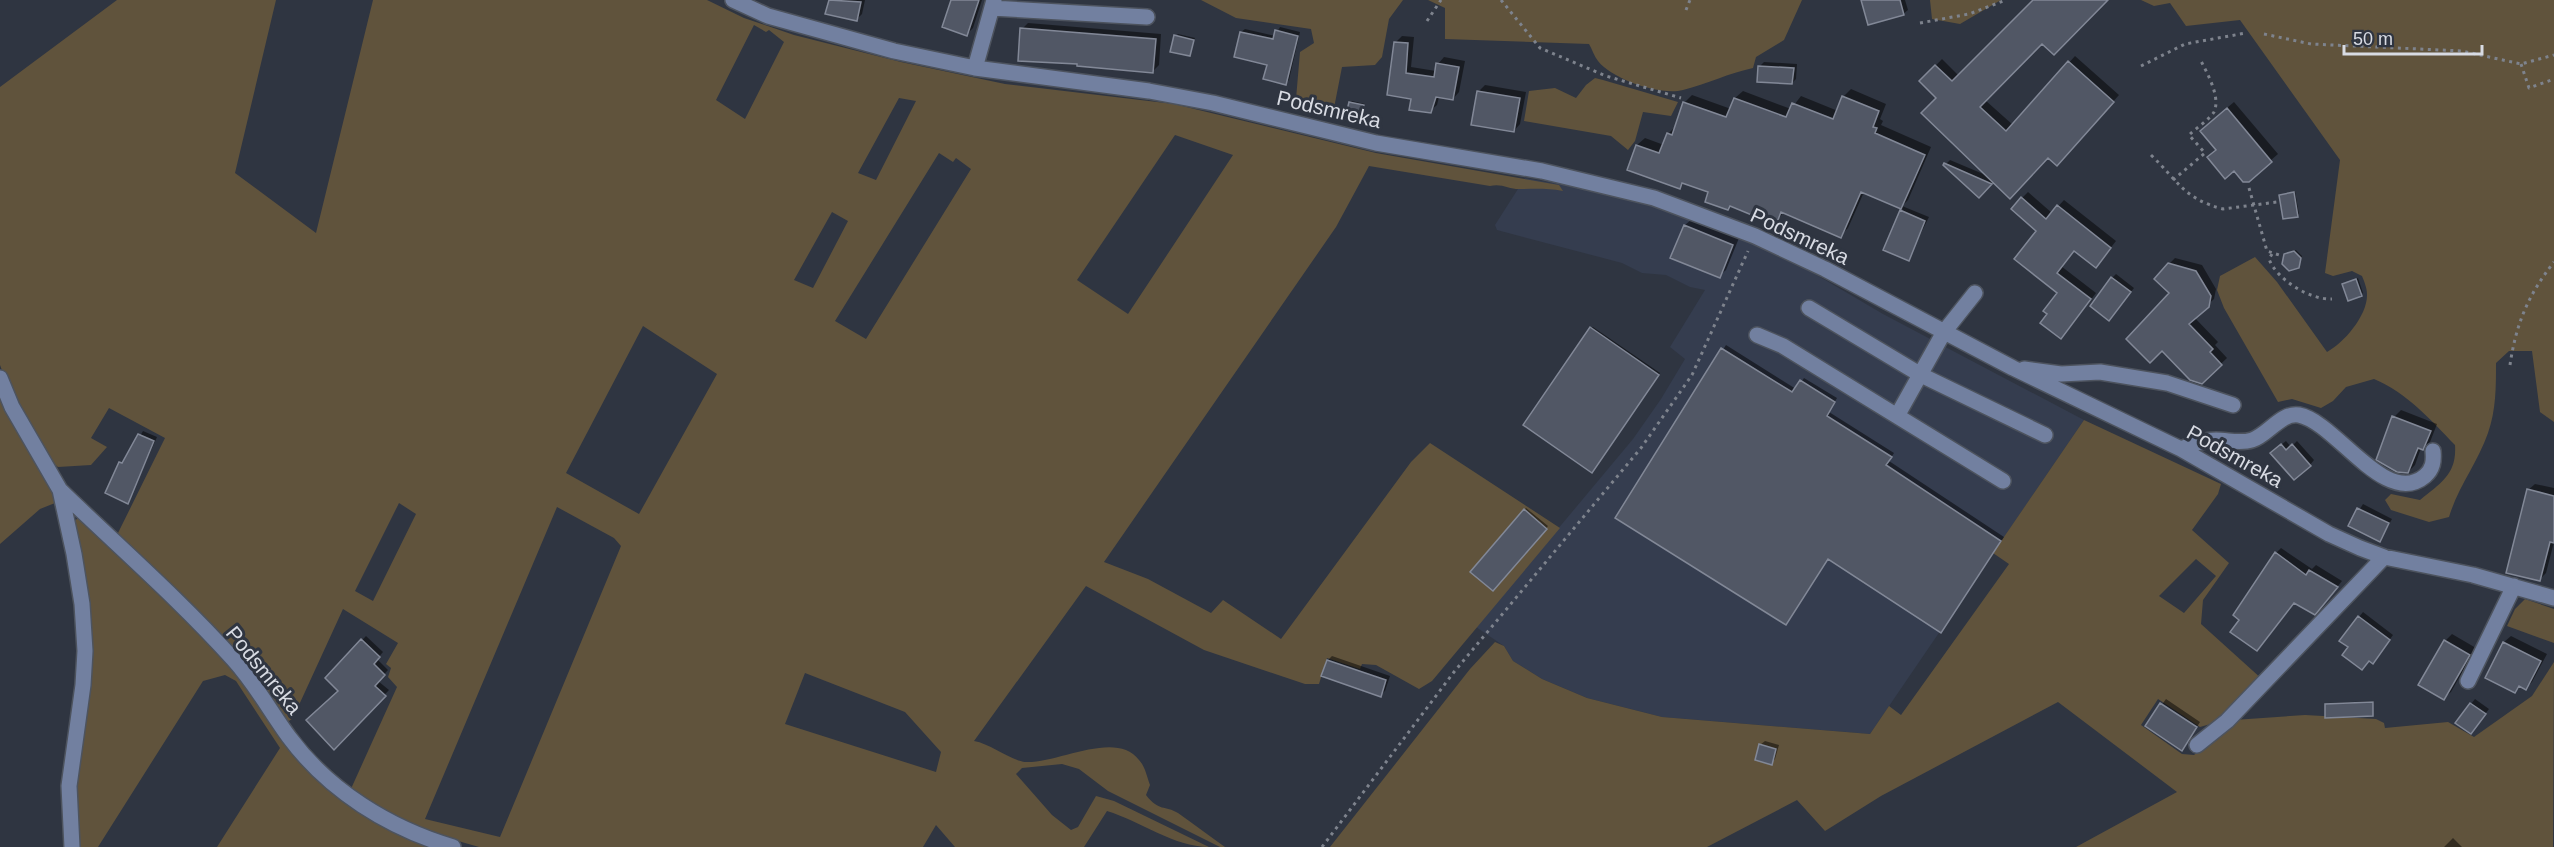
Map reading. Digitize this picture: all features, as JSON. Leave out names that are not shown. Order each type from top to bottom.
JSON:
[{"type":"street","name":"Podsmreka","points":[[733,0],[767,8],[894,51],[975,69],[1149,91],[1213,103],[1376,143],[1576,178],[1654,198],[1755,236],[1825,269],[2013,368],[2181,449],[2329,534],[2384,557],[2514,586],[2554,598]]},
{"type":"street","points":[[975,69],[993,4],[1147,17]]},
{"type":"street","points":[[1897,416],[1944,332],[1975,293]]},
{"type":"street","points":[[1809,308],[1921,375],[2045,435]]},
{"type":"street","points":[[1757,335],[1783,346],[2003,481]]},
{"type":"street","points":[[2013,368],[2061,374],[2100,372],[2167,383],[2233,405]]},
{"type":"street","points":[[0,378],[12,406],[60,490],[78,574],[85,651],[83,685],[69,786],[72,847]]},
{"type":"street","points":[[2181,449],[2198,442],[2253,440],[2286,417],[2297,414],[2318,423],[2375,471],[2404,484],[2417,482],[2429,472],[2434,462],[2433,451]]},
{"type":"street","name":"Podsmreka","points":[[60,490],[234,659],[290,737],[321,773],[356,801],[393,824],[453,847]]},
{"type":"street","points":[[2197,745],[2227,721],[2384,557]]},
{"type":"street","points":[[2468,681],[2514,586]]},
{"type":"path","points":[[1427,21],[1441,0]]},
{"type":"path","points":[[1501,0],[1540,48],[1606,76],[1681,98]]},
{"type":"path","points":[[1686,10],[1690,0]]},
{"type":"path","points":[[1920,23],[1968,14],[2006,0]]},
{"type":"path","points":[[2141,66],[2185,44],[2246,33]]},
{"type":"path","points":[[2264,34],[2312,44],[2462,51],[2521,64],[2554,55]]},
{"type":"path","points":[[2173,180],[2205,153],[2189,135],[2213,113],[2215,105],[2209,77],[2201,61]]},
{"type":"path","points":[[2521,64],[2529,88],[2554,79]]},
{"type":"path","points":[[2151,155],[2187,194],[2217,207],[2256,206],[2277,202]]},
{"type":"path","points":[[2249,188],[2256,206],[2263,243],[2272,254],[2282,256]]},
{"type":"path","points":[[1322,847],[1455,672],[1641,448],[1692,375],[1755,236]]},
{"type":"path","points":[[2272,254],[2269,259],[2271,264],[2283,279],[2323,300],[2332,299]]},
{"type":"path","points":[[2510,365],[2515,332],[2523,311],[2542,276],[2554,262]]},
{"type":"shaded area","points":[[117,0],[276,0],[235,173],[316,233],[373,0],[707,0],[744,18],[794,35],[901,62],[1005,84],[1174,104],[1376,153],[1559,185],[1563,191],[1515,189],[1369,166],[1336,227],[1104,562],[1148,579],[1211,613],[1223,600],[1281,639],[1411,462],[1430,443],[1560,528],[1432,681],[1419,689],[1376,665],[1362,664],[1360,669],[1327,658],[1319,684],[1305,684],[1204,650],[1086,586],[974,741],[1025,762],[1101,748],[1129,751],[1144,768],[1150,785],[1146,795],[1151,800],[1158,806],[1178,813],[1225,847],[1220,847],[1108,791],[1079,769],[1062,764],[1022,768],[1016,774],[1052,815],[1071,830],[1078,827],[1096,796],[1114,801],[1209,847],[1183,843],[1107,811],[1084,847],[955,847],[936,825],[923,847],[479,847],[412,824],[350,791],[397,687],[388,677],[391,668],[386,664],[398,643],[343,609],[293,718],[289,721],[117,535],[165,438],[109,408],[91,438],[107,447],[91,465],[58,467],[33,437],[0,365],[0,87]],"holes":[[[754,25],[766,32],[769,30],[784,42],[745,119],[716,100]],[[899,98],[916,101],[876,180],[858,173]],[[1175,135],[1233,155],[1128,314],[1077,280]],[[939,153],[953,162],[956,158],[971,169],[866,339],[835,321]],[[832,212],[848,221],[813,288],[794,280]],[[643,326],[717,374],[639,514],[566,473]],[[399,503],[416,514],[373,601],[355,591]],[[557,507],[614,538],[621,546],[500,837],[425,819]],[[805,673],[905,712],[941,752],[936,772],[785,724]]]},
{"type":"shaded area","points":[[1201,0],[1403,0],[1389,19],[1382,57],[1375,65],[1342,67],[1334,108],[1328,111],[1296,99],[1300,52],[1314,43],[1311,29],[1236,18]]},
{"type":"shaded area","points":[[1428,0],[1802,0],[1784,40],[1756,57],[1753,68],[1692,88],[1662,91],[1625,80],[1614,74],[1598,61],[1589,44],[1445,39],[1445,8]]},
{"type":"shaded area","points":[[1930,0],[2001,0],[1960,24],[1932,19]]},
{"type":"shaded area","points":[[2141,0],[2554,0],[2554,422],[2540,412],[2532,351],[2509,351],[2496,363],[2495,398],[2491,424],[2484,444],[2457,495],[2449,517],[2429,522],[2391,510],[2385,500],[2391,494],[2420,500],[2441,483],[2450,471],[2455,455],[2455,445],[2427,416],[2408,399],[2374,379],[2346,387],[2333,401],[2321,408],[2292,399],[2278,402],[2224,308],[2217,290],[2220,276],[2255,257],[2277,282],[2327,352],[2341,342],[2354,328],[2364,311],[2367,294],[2362,276],[2352,271],[2333,276],[2325,273],[2340,160],[2240,20],[2186,26],[2170,3],[2154,6]]},
{"type":"shaded area","points":[[1595,78],[1678,102],[1671,116],[1643,112],[1635,141],[1628,150],[1611,136],[1524,121],[1529,91],[1555,88],[1576,98]]},
{"type":"shaded area","points":[[1525,178],[1653,201],[1781,254],[1883,314],[2084,420],[1870,734],[1662,717],[1587,698],[1542,679],[1513,661],[1504,646],[1476,627],[1633,439],[1661,399],[1685,359],[1670,347],[1705,290],[1690,287],[1666,275],[1642,273],[1622,263],[1497,230],[1495,225]]},
{"type":"shaded area","points":[[0,390],[51,485],[55,503],[40,509],[0,544]]},
{"type":"shaded area","points":[[2084,420],[2221,484],[2218,494],[2192,530],[2229,563],[2203,600],[2201,624],[2263,680],[2221,721],[2200,727],[2158,699],[2141,725],[2182,754],[2194,755],[2234,720],[2305,715],[2376,719],[2384,723],[2385,728],[2448,722],[2474,737],[2532,696],[2554,662],[2553,847],[2076,847],[2177,792],[2058,702],[1881,796],[1825,831],[1797,800],[1707,847],[1330,847],[1470,669],[1495,642],[1504,646],[1513,661],[1542,679],[1587,698],[1662,717],[1870,734],[1889,706],[1901,715],[2009,564],[1993,553]],"holes":[[[2196,559],[2216,576],[2184,613],[2159,596]]]},
{"type":"shaded area","points":[[78,518],[85,518],[224,655],[310,767],[436,847],[217,847],[280,748],[236,681],[225,675],[203,681],[98,847],[75,847],[73,819],[83,721],[72,523]]},
{"type":"shaded area","points":[[2525,599],[2554,609],[2554,643],[2507,626],[2515,609]]},
{"type":"building","points":[[829,0],[861,2],[857,21],[825,14]]},
{"type":"building","points":[[951,0],[979,0],[967,36],[942,27]]},
{"type":"building","points":[[1861,0],[1900,0],[1904,15],[1868,25]]},
{"type":"building","points":[[2033,0],[2108,0],[2054,55],[2042,44],[1980,107],[2006,131],[2068,61],[2114,102],[2057,166],[2048,158],[2010,199],[1921,113],[1936,98],[1919,81],[1935,65],[1952,81]]},
{"type":"building","points":[[1020,28],[1156,39],[1153,73],[1077,66],[1077,64],[1018,61]]},
{"type":"building","points":[[1275,30],[1298,36],[1286,85],[1263,79],[1267,65],[1234,57],[1240,32],[1273,39]]},
{"type":"building","points":[[1174,35],[1194,40],[1190,56],[1170,52]]},
{"type":"building","points":[[1394,42],[1408,43],[1406,73],[1434,77],[1436,63],[1459,67],[1453,100],[1436,97],[1431,113],[1409,110],[1411,99],[1387,95]]},
{"type":"building","points":[[1758,66],[1794,68],[1792,84],[1757,82]]},
{"type":"building","points":[[1477,91],[1520,98],[1514,132],[1471,125]]},
{"type":"building","points":[[1842,96],[1879,111],[1873,127],[1877,128],[1875,133],[1925,155],[1901,209],[1861,192],[1841,238],[1781,212],[1776,225],[1730,206],[1728,210],[1705,202],[1708,192],[1682,183],[1680,189],[1627,170],[1636,145],[1659,153],[1667,133],[1672,135],[1683,102],[1726,117],[1734,98],[1786,117],[1792,103],[1833,119]]},
{"type":"building","points":[[1349,102],[1364,105],[1360,122],[1345,119]]},
{"type":"building","points":[[2227,108],[2272,162],[2249,182],[2243,182],[2234,171],[2225,179],[2207,157],[2216,150],[2200,131]]},
{"type":"building","points":[[1944,163],[1992,184],[1979,198],[1943,165]]},
{"type":"building","points":[[2294,192],[2298,217],[2283,219],[2279,195]]},
{"type":"building","points":[[2021,197],[2046,219],[2057,205],[2111,248],[2096,268],[2074,251],[2057,273],[2091,299],[2061,339],[2040,323],[2047,314],[2043,311],[2057,293],[2014,259],[2036,231],[2011,209]]},
{"type":"building","points":[[1900,210],[1925,221],[1909,261],[1883,250]]},
{"type":"building","points":[[1684,225],[1733,245],[1720,278],[1670,258]]},
{"type":"building","points":[[2294,251],[2301,258],[2299,268],[2289,271],[2282,264],[2284,254]]},
{"type":"building","points":[[2168,263],[2196,271],[2211,296],[2209,307],[2189,324],[2213,349],[2210,352],[2222,365],[2202,384],[2190,380],[2162,351],[2150,363],[2126,339],[2169,293],[2154,279]]},
{"type":"building","points":[[2111,277],[2131,292],[2109,321],[2090,306]]},
{"type":"building","points":[[2356,279],[2362,296],[2348,301],[2342,284]]},
{"type":"building","points":[[1590,327],[1659,375],[1592,473],[1523,425]]},
{"type":"building","points":[[1721,348],[1792,392],[1800,380],[1835,402],[1827,416],[1892,457],[1886,465],[2001,541],[1941,633],[1828,559],[1786,625],[1615,518]]},
{"type":"building","points":[[2392,416],[2431,431],[2423,450],[2418,448],[2408,473],[2397,472],[2376,460]]},
{"type":"building","points":[[138,434],[154,441],[128,504],[105,493],[119,462],[122,463]]},
{"type":"building","points":[[2281,444],[2286,450],[2292,444],[2311,466],[2294,480],[2270,453]]},
{"type":"building","points":[[2527,489],[2554,496],[2554,543],[2550,542],[2540,581],[2506,573]]},
{"type":"building","points":[[2357,508],[2389,523],[2380,542],[2348,526]]},
{"type":"building","points":[[1524,509],[1547,529],[1493,591],[1470,572]]},
{"type":"building","points":[[2275,552],[2306,575],[2309,570],[2338,587],[2315,615],[2294,603],[2257,651],[2230,632],[2239,620],[2233,615]]},
{"type":"building","points":[[2358,616],[2390,640],[2373,664],[2369,661],[2362,670],[2342,655],[2348,647],[2339,641]]},
{"type":"building","points":[[361,639],[380,657],[374,664],[385,675],[375,686],[386,696],[334,750],[306,720],[338,691],[325,678]]},
{"type":"building","points":[[2444,640],[2470,655],[2444,700],[2418,685]]},
{"type":"building","points":[[2503,642],[2541,661],[2526,690],[2519,686],[2515,693],[2485,678]]},
{"type":"building","points":[[1327,660],[1386,680],[1381,697],[1321,676]]},
{"type":"building","points":[[2373,702],[2373,716],[2325,718],[2325,704]]},
{"type":"building","points":[[2160,703],[2197,727],[2182,751],[2145,726]]},
{"type":"building","points":[[2470,703],[2486,714],[2471,734],[2455,723]]},
{"type":"building","points":[[1759,744],[1776,749],[1772,765],[1755,760]]}]
